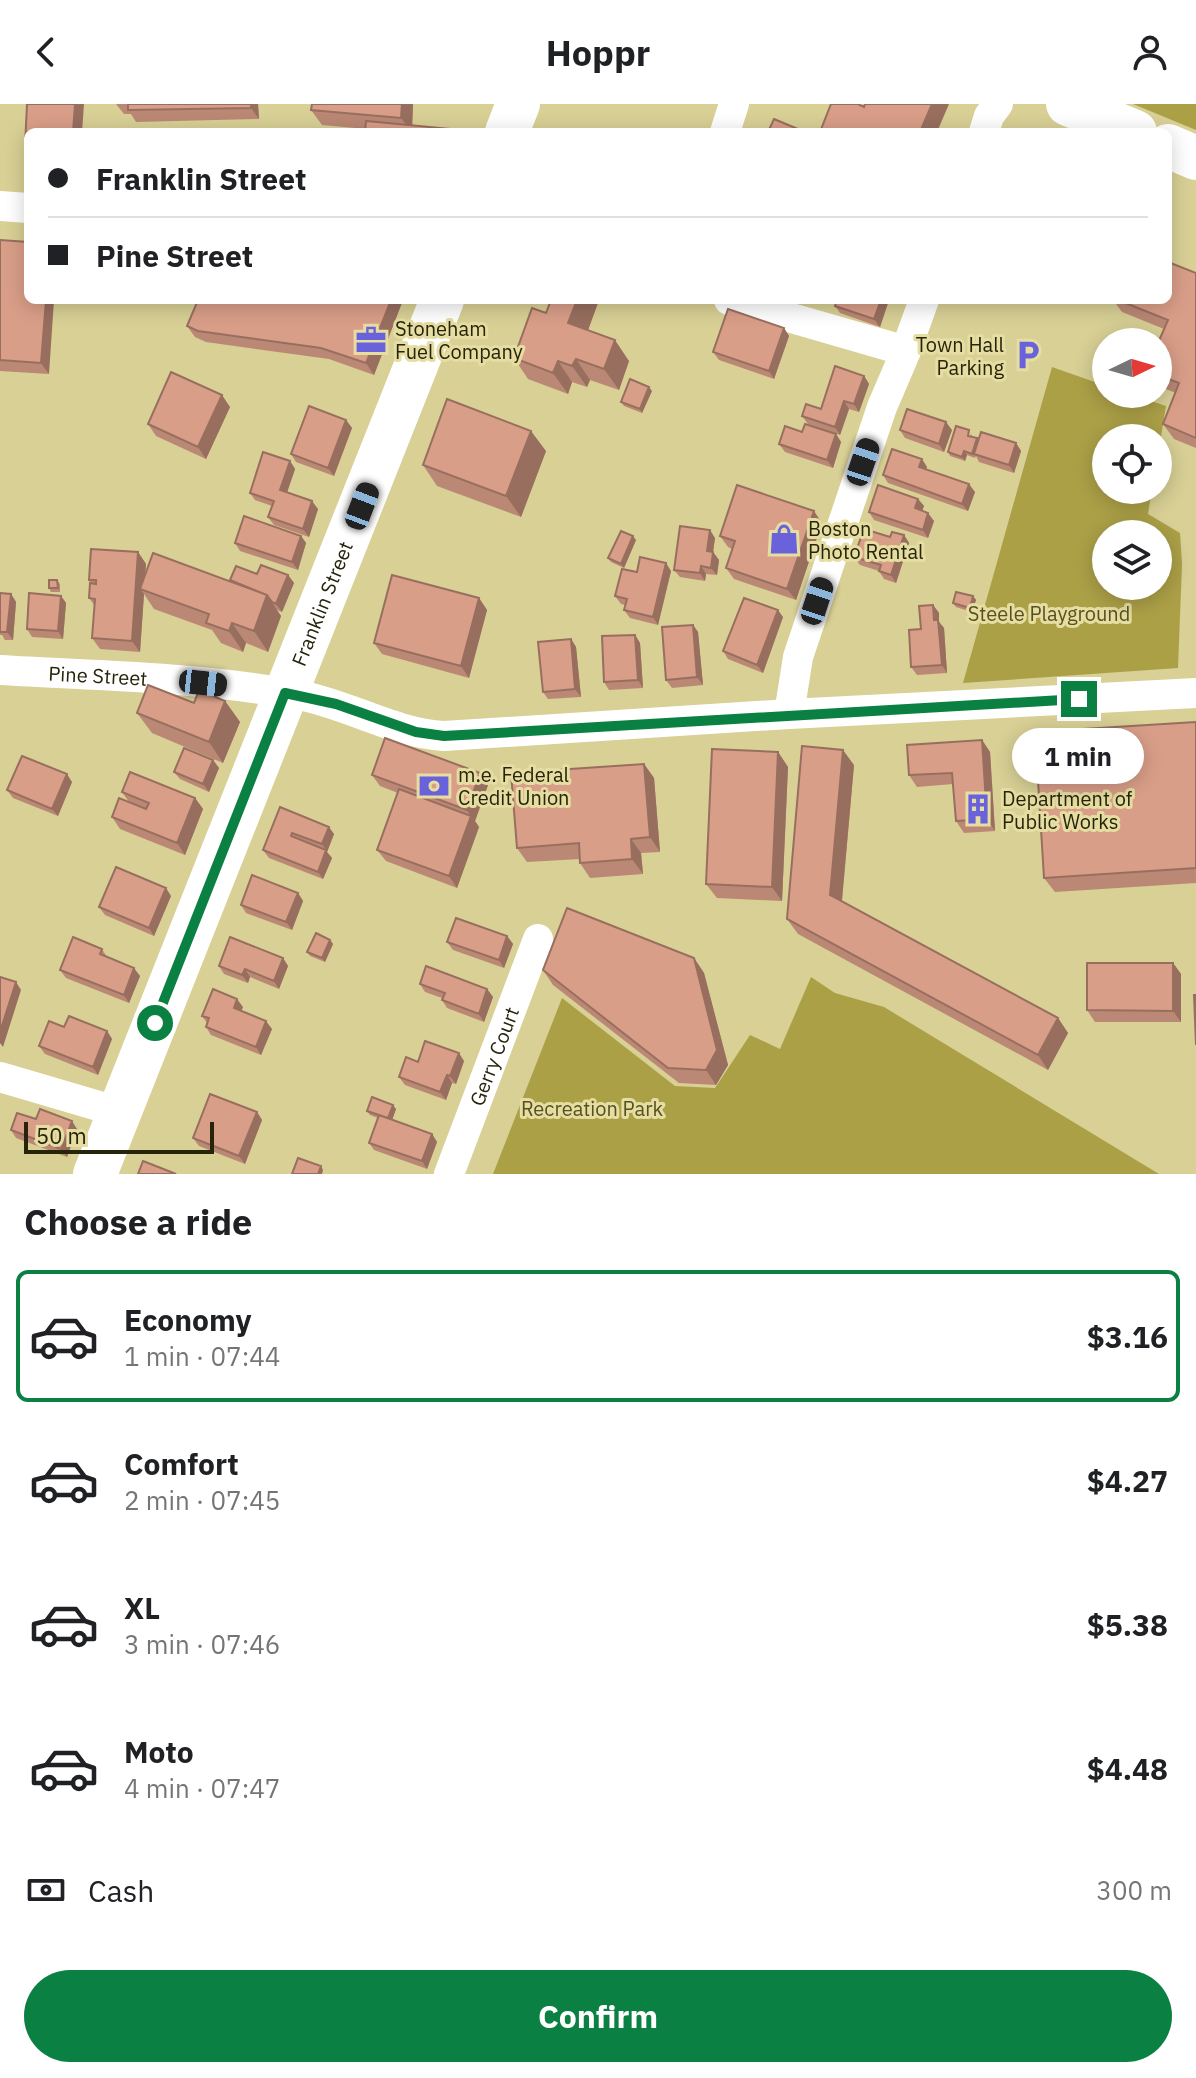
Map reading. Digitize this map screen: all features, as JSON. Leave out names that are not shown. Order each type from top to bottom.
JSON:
[{"type":"main road","points":[[509,128],[518,104]]},
{"type":"main road","points":[[1068,104],[1125,128]]},
{"type":"main road","points":[[1172,148],[1196,158]]},
{"type":"main road","name":"Franklin Street","points":[[95,1174],[440,304]]},
{"type":"street","points":[[726,128],[734,104]]},
{"type":"street","points":[[985,128],[998,104]]},
{"type":"street","points":[[0,206],[24,208]]},
{"type":"street","points":[[743,304],[906,351]]},
{"type":"street","points":[[789,714],[798,657],[882,407],[923,304]]},
{"type":"street","name":"Pine Street","points":[[0,670],[203,683],[285,693],[336,704],[416,732],[444,736],[1196,693]]},
{"type":"street","name":"Gerry Court","points":[[449,1174],[538,939]]},
{"type":"street","points":[[0,1077],[119,1112]]},
{"type":"green space","points":[[1133,104],[1196,104],[1196,130]]},
{"type":"green space","name":"Steele Playground","points":[[1052,367],[1092,381],[1092,408],[1166,408],[1163,424],[1092,424],[1092,504],[1150,504],[1148,514],[1158,520],[1092,520],[1092,600],[1172,600],[1172,528],[1180,533],[1182,564],[1178,668],[963,683]]},
{"type":"green space","name":"Recreation Park","points":[[811,977],[835,993],[884,1007],[1159,1174],[493,1174],[562,998],[675,1086],[715,1088],[750,1035],[780,1049]]},
{"type":"building","points":[[27,104],[75,104],[73,128],[26,128]]},
{"type":"building","points":[[128,104],[251,104],[251,108],[128,110]]},
{"type":"building","points":[[312,104],[402,104],[401,118],[311,110]]},
{"type":"building","points":[[831,104],[858,104],[864,107],[865,104],[932,104],[922,128],[822,128]]},
{"type":"building","points":[[774,119],[795,128],[770,128]]},
{"type":"building","points":[[366,121],[441,128],[365,128]]},
{"type":"building","points":[[0,240],[24,242],[24,304],[46,304],[41,363],[0,360]]},
{"type":"building","points":[[1172,264],[1196,273],[1196,438],[1172,428],[1172,424],[1163,424],[1169,408],[1172,408],[1179,383],[1172,380],[1172,328],[1165,328],[1168,320],[1128,304],[1172,304]]},
{"type":"building","points":[[196,304],[389,304],[366,363],[321,348],[198,331],[187,326]]},
{"type":"building","points":[[549,304],[575,304],[568,323],[615,340],[604,369],[576,359],[572,366],[558,361],[553,373],[514,358],[532,308],[546,313]]},
{"type":"building","points":[[836,304],[880,304],[874,319]]},
{"type":"building","points":[[728,309],[784,328],[769,371],[713,352]]},
{"type":"building","points":[[835,366],[864,376],[854,404],[844,401],[835,427],[802,416],[806,404],[821,409]]},
{"type":"building","points":[[171,372],[222,395],[198,447],[148,424]]},
{"type":"building","points":[[630,379],[649,387],[640,409],[621,402]]},
{"type":"building","points":[[447,399],[531,431],[506,496],[423,465]]},
{"type":"building","points":[[309,406],[346,420],[328,468],[291,454]]},
{"type":"building","points":[[907,409],[946,422],[939,444],[900,430]]},
{"type":"building","points":[[805,424],[836,434],[827,460],[779,444],[785,426],[802,432]]},
{"type":"building","points":[[956,426],[969,430],[968,436],[977,438],[972,454],[964,451],[962,457],[948,452]]},
{"type":"building","points":[[981,432],[1016,443],[1009,465],[974,454]]},
{"type":"building","points":[[892,449],[922,459],[919,467],[969,484],[962,504],[883,475]]},
{"type":"building","points":[[263,452],[290,461],[280,490],[312,501],[303,529],[268,517],[274,501],[250,493]]},
{"type":"building","points":[[737,485],[814,511],[787,589],[726,568],[735,541],[720,536]]},
{"type":"building","points":[[878,485],[918,499],[915,508],[928,513],[923,530],[869,512]]},
{"type":"building","points":[[244,516],[301,536],[292,562],[235,543]]},
{"type":"building","points":[[680,526],[710,530],[707,551],[713,552],[711,568],[701,566],[700,573],[674,570]]},
{"type":"building","points":[[864,529],[890,537],[892,532],[904,535],[891,575],[879,571],[881,565],[854,557]]},
{"type":"building","points":[[621,531],[633,536],[621,564],[608,558]]},
{"type":"building","points":[[91,549],[138,552],[132,641],[92,638],[95,599],[89,598],[90,583],[96,584],[96,580],[89,580]]},
{"type":"building","points":[[153,553],[267,595],[254,631],[232,623],[229,631],[206,623],[209,614],[140,589]]},
{"type":"building","points":[[640,557],[666,563],[653,617],[624,610],[627,599],[615,596],[622,569],[637,572]]},
{"type":"building","points":[[261,565],[288,575],[276,604],[267,595],[230,580],[236,566],[257,574]]},
{"type":"building","points":[[392,575],[479,598],[461,666],[374,643]]},
{"type":"building","points":[[49,580],[57,580],[58,588],[49,588]]},
{"type":"building","points":[[956,592],[973,596],[970,608],[953,603]]},
{"type":"building","points":[[0,593],[11,594],[7,632],[0,632]]},
{"type":"building","points":[[29,593],[61,596],[58,631],[27,629]]},
{"type":"building","points":[[744,598],[778,610],[757,665],[723,651]]},
{"type":"building","points":[[933,605],[934,620],[938,620],[942,665],[911,667],[909,630],[921,629],[919,606]]},
{"type":"building","points":[[693,625],[697,677],[666,680],[662,627]]},
{"type":"building","points":[[635,635],[638,680],[604,682],[602,636]]},
{"type":"building","points":[[571,639],[575,689],[543,692],[538,642]]},
{"type":"building","points":[[148,685],[194,703],[199,690],[225,701],[209,742],[137,713]]},
{"type":"building","points":[[1196,722],[1196,868],[1044,878],[1035,732]]},
{"type":"building","name":"m.e. Federal Credit Union","points":[[385,738],[480,773],[467,810],[372,775]]},
{"type":"building","name":"Department of Public Works","points":[[982,740],[987,819],[956,821],[952,773],[909,775],[907,745]]},
{"type":"building","points":[[802,746],[843,750],[830,895],[1058,1018],[1038,1055],[787,919]]},
{"type":"building","points":[[184,748],[213,760],[203,784],[174,772]]},
{"type":"building","points":[[712,749],[778,752],[772,887],[706,884]]},
{"type":"building","points":[[22,756],[67,774],[52,809],[7,790]]},
{"type":"building","points":[[644,764],[650,837],[631,839],[632,859],[580,863],[579,843],[517,848],[511,773]]},
{"type":"building","points":[[130,772],[195,798],[177,843],[112,817],[119,798],[146,809],[149,803],[122,792]]},
{"type":"building","points":[[399,789],[471,816],[449,876],[377,850]]},
{"type":"building","points":[[280,807],[329,827],[322,844],[292,833],[291,836],[326,850],[318,872],[263,850]]},
{"type":"building","points":[[116,867],[166,888],[149,928],[99,907]]},
{"type":"building","points":[[252,875],[298,893],[286,922],[241,905]]},
{"type":"building","points":[[567,908],[694,958],[717,1050],[706,1070],[668,1068],[543,970]]},
{"type":"building","points":[[456,918],[507,936],[499,960],[447,942]]},
{"type":"building","points":[[316,933],[330,940],[322,958],[307,952]]},
{"type":"building","points":[[73,937],[102,949],[100,954],[134,968],[124,995],[60,970]]},
{"type":"building","points":[[230,937],[283,958],[274,981],[245,969],[242,975],[219,966]]},
{"type":"building","points":[[1087,963],[1173,963],[1173,1011],[1087,1010]]},
{"type":"building","points":[[426,966],[487,989],[479,1014],[442,1000],[445,993],[420,984]]},
{"type":"building","points":[[0,977],[16,982],[0,1032]]},
{"type":"building","points":[[213,989],[237,999],[234,1008],[266,1021],[256,1047],[206,1027],[209,1018],[202,1016]]},
{"type":"building","points":[[1194,995],[1196,995],[1196,1045]]},
{"type":"building","points":[[69,1016],[107,1031],[93,1067],[39,1046],[49,1021],[64,1027]]},
{"type":"building","points":[[425,1041],[459,1053],[440,1092],[399,1077],[406,1057],[418,1062]]},
{"type":"building","points":[[210,1094],[257,1112],[239,1156],[193,1138]]},
{"type":"building","points":[[372,1097],[393,1105],[388,1118],[367,1111]]},
{"type":"building","points":[[40,1109],[72,1121],[61,1149],[11,1130],[17,1113],[36,1119]]},
{"type":"building","points":[[379,1115],[432,1134],[422,1161],[369,1143]]},
{"type":"building","points":[[298,1158],[321,1166],[318,1174],[292,1174]]},
{"type":"building","points":[[143,1161],[176,1174],[138,1174]]},
{"type":"place","name":"Stoneham Fuel Company","points":[[371,340]]},
{"type":"place","name":"Town Hall Parking","points":[[1028,355]]},
{"type":"place","name":"Boston Photo Rental","points":[[784,539]]},
{"type":"place","name":"m.e. Federal Credit Union","points":[[434,786]]},
{"type":"place","name":"Department of Public Works","points":[[978,809]]},
{"type":"route","points":[[155,1023],[285,693],[336,704],[416,732],[444,736],[1079,699]]}]
